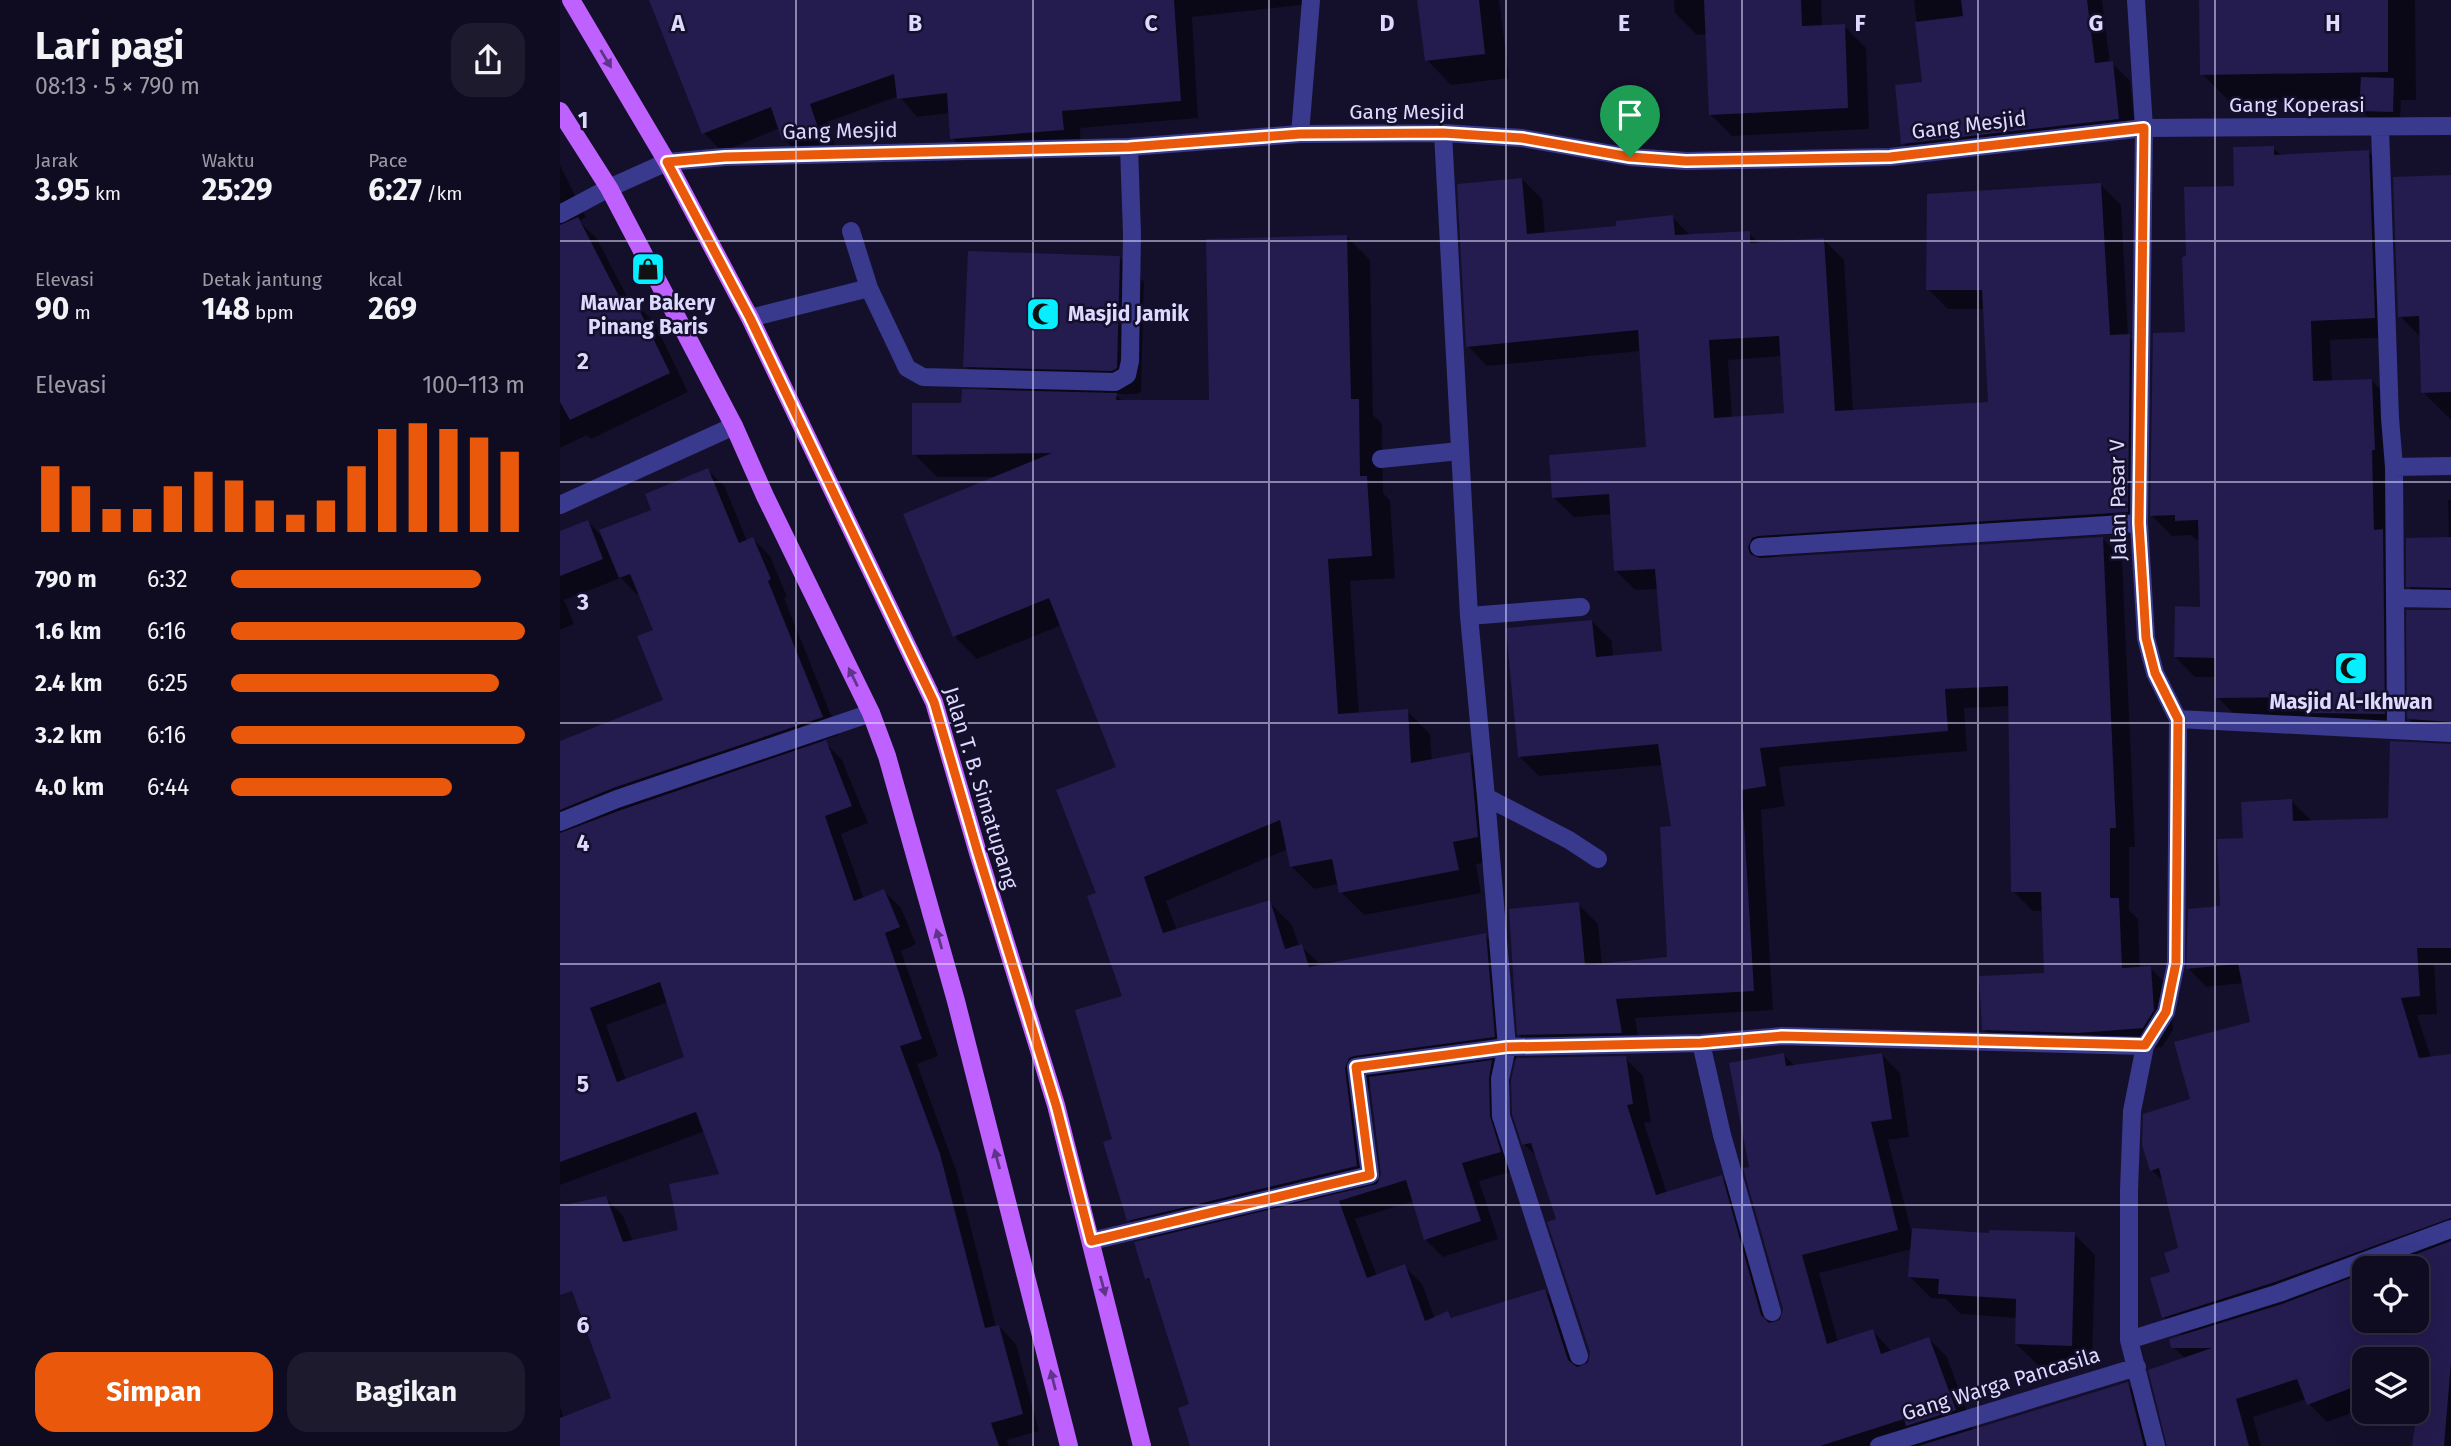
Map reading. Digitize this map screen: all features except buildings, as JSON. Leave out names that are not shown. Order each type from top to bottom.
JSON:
[{"type":"main road","name":"Jalan T. B. Simatupang","points":[[571,0],[667,162],[750,318],[934,702],[1056,1105],[1142,1446]]},
{"type":"main road","points":[[560,111],[609,188],[734,426],[765,496],[871,713],[887,756],[956,1001],[1069,1446]]},
{"type":"street","points":[[1300,134],[1311,0]]},
{"type":"street","name":"Jalan Pasar V","points":[[2136,0],[2144,128],[2139,523],[2146,638],[2155,673],[2178,719]]},
{"type":"street","name":"Gang Koperasi","points":[[2144,128],[2451,126]]},
{"type":"street","name":"Gang Mesjid","points":[[560,214],[667,162],[725,157],[1129,147],[1300,134],[1443,133],[1522,138],[1630,157],[1686,161],[1890,157],[2144,128]]},
{"type":"street","points":[[2380,128],[2394,467],[2396,729]]},
{"type":"street","points":[[1443,133],[1469,617],[1507,1047],[1500,1079],[1501,1116],[1579,1356]]},
{"type":"street","points":[[850,231],[869,288],[906,368],[916,375],[1115,382],[1127,375],[1130,361],[1132,234],[1129,147]]},
{"type":"street","points":[[750,318],[869,288]]},
{"type":"street","points":[[560,505],[734,426]]},
{"type":"street","points":[[1381,459],[1459,451]]},
{"type":"street","points":[[2394,467],[2451,466]]},
{"type":"street","points":[[1759,547],[2139,523]]},
{"type":"street","points":[[2396,598],[2451,599]]},
{"type":"street","points":[[1469,617],[1581,607]]},
{"type":"street","points":[[560,822],[871,713]]},
{"type":"street","points":[[2156,1446],[2129,1340],[2129,1190],[2132,1111],[2145,1045],[2166,1012],[2176,963],[2178,719],[2451,733]]},
{"type":"street","points":[[1486,797],[1569,840],[1598,859]]},
{"type":"street","points":[[1091,1241],[1370,1175],[1356,1067],[1507,1047],[1701,1043],[1782,1036],[2145,1045]]},
{"type":"street","points":[[1701,1043],[1722,1135],[1772,1312]]},
{"type":"street","points":[[2129,1340],[2280,1293],[2451,1229]]},
{"type":"street","name":"Gang Warga Pancasila","points":[[1879,1446],[1906,1442],[2137,1367]]},
{"type":"place","name":"Mawar Bakery Pinang Baris","points":[[648,269]]},
{"type":"place","name":"Masjid Jamik","points":[[1043,314]]},
{"type":"place","name":"Masjid Al-Ikhwan","points":[[2351,668]]},
{"type":"route","points":[[2144,128],[2139,523],[2146,638],[2155,673],[2178,719],[2176,963],[2166,1012],[2145,1045],[1782,1036],[1701,1043],[1507,1047],[1356,1067],[1370,1175],[1091,1241],[1056,1105],[934,702],[750,318],[667,162],[725,157],[1129,147],[1300,134],[1443,133],[1522,138],[1630,157],[1686,161],[1890,157],[2144,128]]}]
